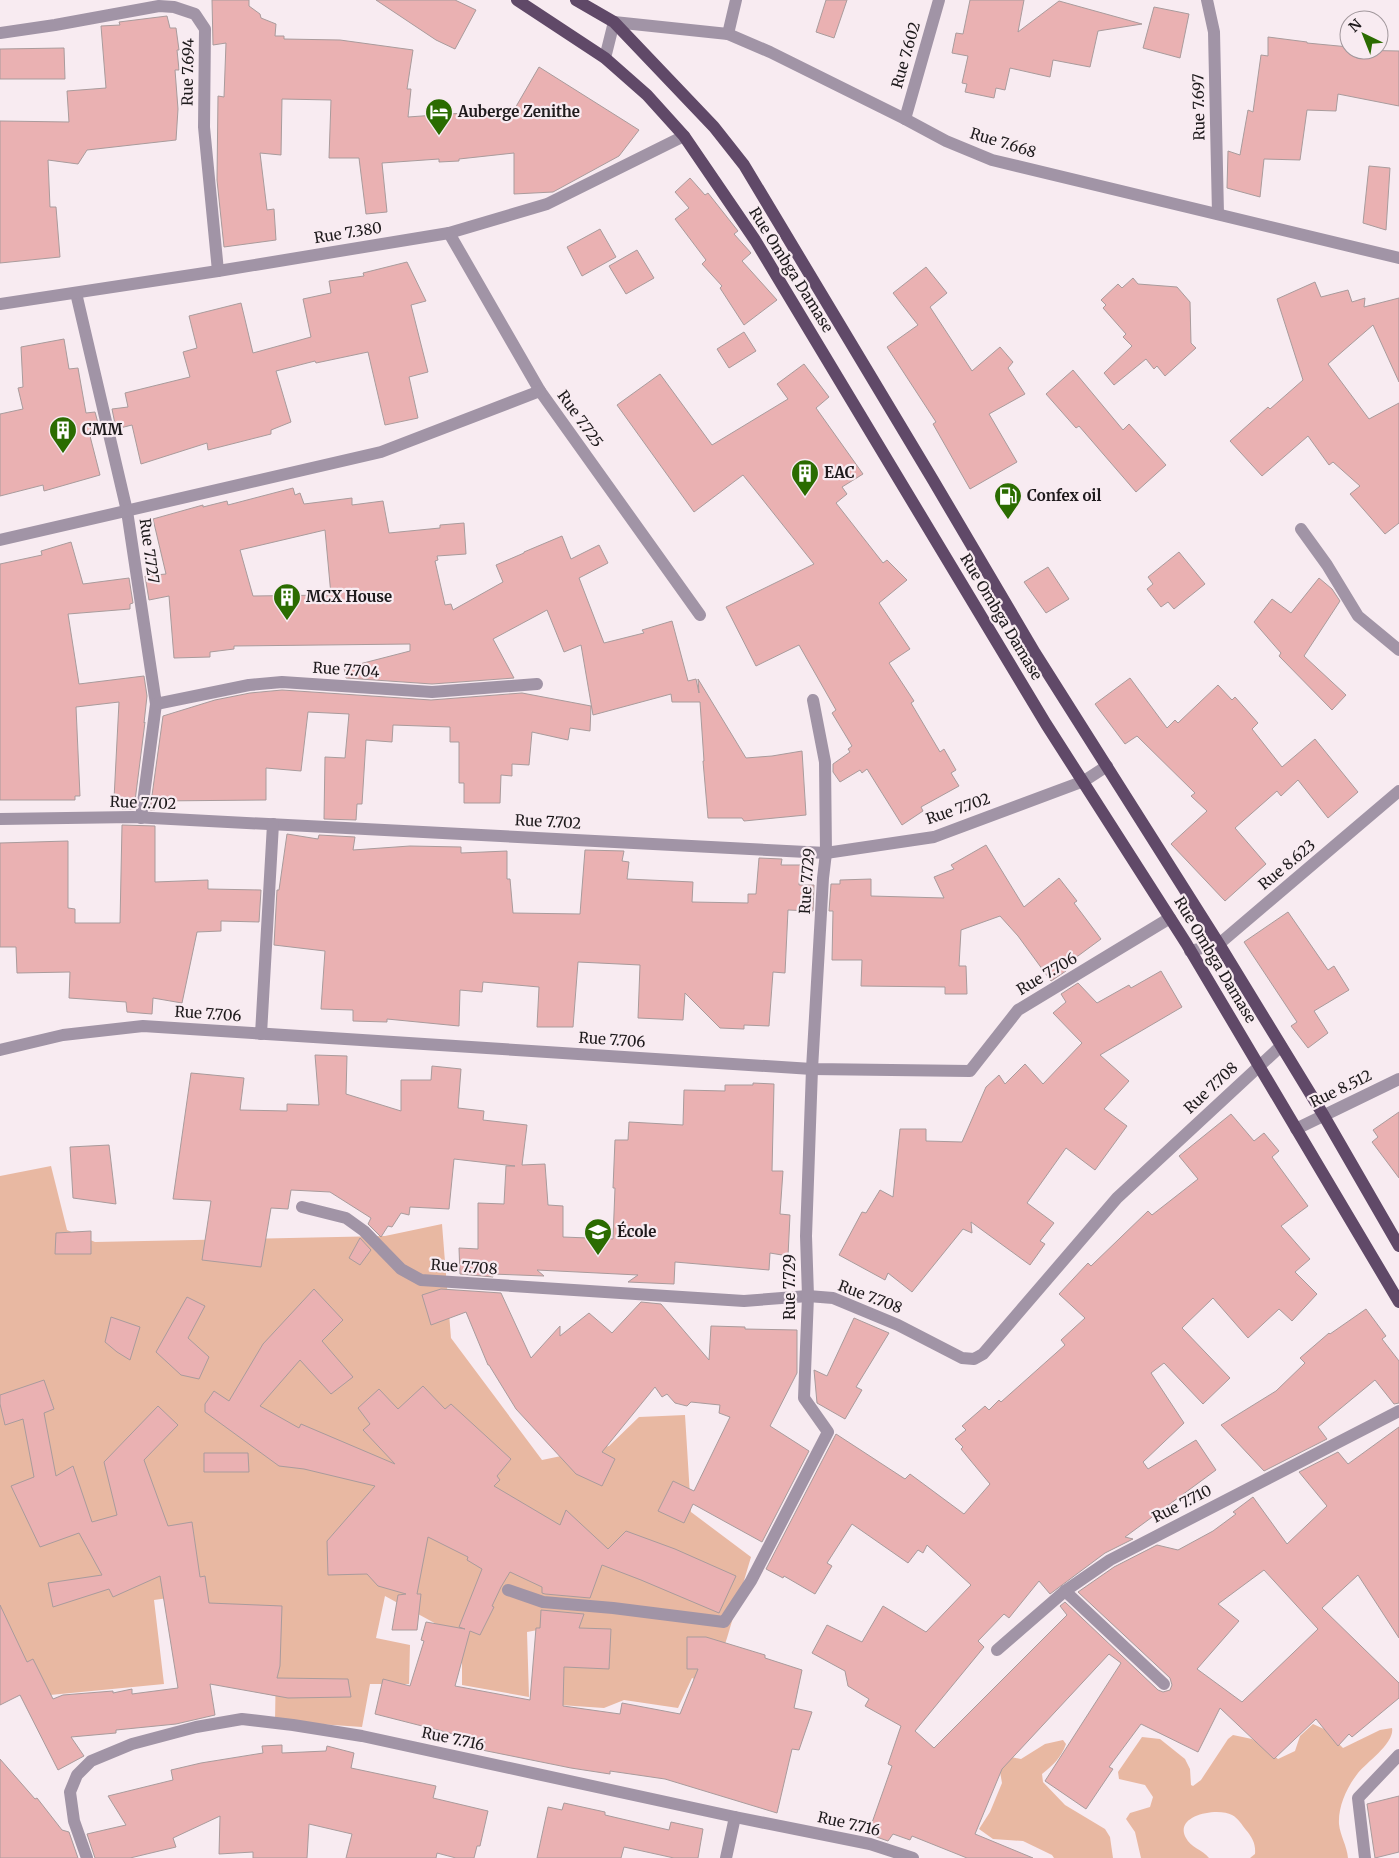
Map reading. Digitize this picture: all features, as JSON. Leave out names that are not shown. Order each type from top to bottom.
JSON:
[{"type":"main road","name":"Rue Ombga Damase","points":[[517,0],[606,58],[648,95],[684,136],[755,240],[1046,724],[1170,918],[1399,1302]]},
{"type":"main road","name":"Rue Ombga Damase","points":[[576,0],[614,22],[714,127],[744,165],[1035,653],[1282,1046],[1399,1246]]},
{"type":"street","points":[[728,34],[736,0]]},
{"type":"street","name":"Rue 7.602","points":[[905,118],[939,0]]},
{"type":"street","name":"Rue 7.697","points":[[1207,0],[1214,32],[1218,214]]},
{"type":"street","name":"Rue 7.694","points":[[0,33],[160,6],[174,7],[195,14],[205,29],[204,127],[218,271]]},
{"type":"street","points":[[606,58],[614,22]]},
{"type":"street","name":"Rue 7.668","points":[[614,22],[728,34],[770,52],[905,118],[946,141],[992,160],[1399,258]]},
{"type":"street","name":"Rue 7.380","points":[[0,304],[449,233],[547,204],[684,136]]},
{"type":"street","name":"Rue 7.725","points":[[449,233],[540,391],[700,615]]},
{"type":"street","name":"Rue 7.727","points":[[76,293],[127,511],[156,704],[141,818]]},
{"type":"street","points":[[0,540],[381,452],[540,391]]},
{"type":"street","points":[[1301,528],[1358,616],[1399,650]]},
{"type":"street","name":"Rue 7.704","points":[[156,704],[249,685],[282,682],[432,692],[537,684]]},
{"type":"street","name":"Rue 7.729","points":[[508,1590],[543,1602],[613,1608],[724,1622],[751,1581],[828,1432],[804,1398],[808,1296],[806,1236],[812,1068],[822,878],[826,853],[825,762],[813,700]]},
{"type":"street","name":"Rue 7.702","points":[[0,819],[141,818],[826,853],[934,836],[1084,781],[1107,766]]},
{"type":"street","name":"Rue 8.623","points":[[1190,951],[1219,944],[1399,791]]},
{"type":"street","points":[[261,1034],[273,824]]},
{"type":"street","name":"Rue 7.706","points":[[0,1050],[63,1035],[143,1026],[812,1068],[970,1071],[1018,1010],[1170,918]]},
{"type":"street","name":"Rue 7.708","points":[[302,1207],[346,1218],[364,1231],[401,1269],[421,1280],[744,1301],[808,1296],[833,1298],[920,1335],[962,1358],[974,1359],[983,1354],[1117,1198],[1259,1065],[1282,1046]]},
{"type":"street","name":"Rue 8.512","points":[[1296,1129],[1399,1079]]},
{"type":"street","name":"Rue 7.710","points":[[997,1650],[1065,1591],[1110,1560],[1399,1410]]},
{"type":"street","points":[[1065,1591],[1164,1684]]},
{"type":"street","name":"Rue 7.716","points":[[87,1858],[74,1821],[70,1792],[77,1775],[91,1760],[132,1744],[196,1727],[242,1719],[362,1736],[735,1817],[870,1844],[913,1858]]},
{"type":"street","points":[[1366,1858],[1358,1798],[1399,1755]]},
{"type":"street","points":[[726,1858],[735,1817]]},
{"type":"shaded area","points":[[51,1166],[67,1230],[95,1242],[385,1236],[442,1224],[451,1338],[542,1460],[609,1446],[639,1417],[685,1415],[691,1512],[751,1557],[711,1686],[692,1678],[678,1708],[624,1700],[604,1708],[560,1705],[559,1626],[527,1632],[529,1697],[462,1685],[462,1638],[385,1596],[376,1638],[410,1645],[409,1684],[370,1684],[362,1727],[275,1721],[276,1662],[196,1594],[154,1600],[164,1684],[50,1695],[0,1643],[0,1176]]},
{"type":"shaded area","points":[[1313,1724],[1324,1729],[1343,1748],[1380,1730],[1392,1728],[1392,1734],[1385,1746],[1358,1773],[1350,1784],[1342,1804],[1339,1824],[1348,1858],[1250,1858],[1255,1854],[1255,1850],[1250,1835],[1234,1816],[1217,1812],[1199,1815],[1191,1819],[1186,1824],[1184,1830],[1188,1841],[1209,1858],[1141,1858],[1135,1832],[1126,1819],[1130,1813],[1150,1807],[1153,1797],[1145,1785],[1119,1779],[1118,1772],[1142,1737],[1160,1739],[1185,1759],[1190,1769],[1191,1785],[1193,1786],[1201,1780],[1228,1739],[1233,1735],[1252,1739],[1278,1759],[1295,1751],[1300,1736]]},
{"type":"shaded area","points":[[1063,1740],[1066,1744],[1064,1749],[1056,1761],[1042,1774],[1043,1782],[1065,1805],[1105,1829],[1110,1837],[1113,1858],[1054,1858],[1052,1855],[1023,1841],[993,1839],[979,1829],[990,1812],[1002,1783],[997,1754],[1021,1759],[1045,1744]]},
{"type":"building","points":[[212,0],[249,0],[249,6],[260,14],[261,18],[276,24],[275,36],[284,36],[284,39],[340,40],[413,50],[407,89],[411,89],[408,117],[436,115],[436,106],[447,104],[449,114],[514,110],[539,67],[639,130],[619,156],[553,192],[514,194],[514,153],[459,159],[459,161],[439,162],[439,159],[382,163],[387,212],[366,214],[359,158],[329,158],[331,100],[282,99],[281,155],[260,153],[267,210],[274,209],[276,240],[224,247],[217,180],[218,96],[224,97],[226,43],[213,45]]},
{"type":"building","points":[[376,0],[455,0],[476,10],[455,49],[436,40]]},
{"type":"building","points":[[826,0],[847,0],[834,38],[816,32]]},
{"type":"building","points":[[970,0],[1024,0],[1018,32],[1059,1],[1142,24],[1098,31],[1090,67],[1053,60],[1050,77],[1010,68],[1005,90],[996,88],[994,98],[965,92],[967,84],[962,83],[968,56],[952,53],[956,33],[963,34]]},
{"type":"building","points":[[1154,7],[1189,14],[1180,58],[1143,48]]},
{"type":"building","points":[[167,16],[170,28],[176,28],[179,50],[177,50],[179,70],[175,70],[178,109],[176,140],[87,150],[78,164],[48,160],[50,207],[56,207],[60,257],[0,263],[0,121],[69,122],[67,91],[106,88],[101,26],[120,25],[119,22]]},
{"type":"building","points":[[1268,37],[1339,46],[1339,60],[1389,60],[1389,51],[1399,51],[1399,106],[1338,94],[1336,111],[1307,110],[1300,160],[1264,159],[1260,197],[1227,188],[1228,151],[1240,155],[1248,110],[1253,112],[1261,55],[1268,56]]},
{"type":"building","points":[[64,48],[65,79],[0,79],[0,49]]},
{"type":"building","points":[[1369,166],[1390,168],[1386,230],[1363,223]]},
{"type":"building","points":[[690,178],[705,195],[708,193],[738,231],[734,234],[751,253],[742,261],[777,300],[744,325],[720,288],[722,286],[702,264],[706,260],[675,219],[689,208],[675,192]]},
{"type":"building","points":[[600,229],[616,257],[582,276],[567,247]]},
{"type":"building","points":[[637,250],[654,278],[626,294],[609,266]]},
{"type":"building","points":[[407,262],[426,301],[411,305],[428,372],[409,377],[418,418],[385,425],[368,352],[316,363],[315,361],[276,371],[291,422],[271,430],[271,434],[208,450],[207,443],[141,464],[132,425],[116,429],[112,409],[128,407],[125,393],[190,377],[183,352],[197,348],[189,316],[241,303],[253,353],[311,337],[303,299],[331,293],[329,281],[364,276],[363,273]]},
{"type":"building","points":[[926,267],[947,293],[930,307],[972,371],[1000,347],[1013,362],[1008,368],[1025,394],[989,414],[1017,462],[970,489],[933,424],[936,422],[887,347],[918,325],[893,293]]},
{"type":"building","points":[[1133,278],[1138,284],[1177,287],[1190,302],[1191,343],[1196,348],[1165,376],[1157,366],[1154,369],[1146,359],[1114,385],[1104,373],[1132,346],[1123,337],[1126,334],[1103,308],[1106,305],[1101,300],[1118,284],[1122,288]]},
{"type":"building","points":[[1315,282],[1321,297],[1348,290],[1352,302],[1365,298],[1364,307],[1399,298],[1399,382],[1373,325],[1328,364],[1369,419],[1399,403],[1399,523],[1385,534],[1350,494],[1360,486],[1333,462],[1329,465],[1308,436],[1262,476],[1230,441],[1268,407],[1270,409],[1303,380],[1277,299]]},
{"type":"building","points":[[744,332],[756,351],[729,368],[717,349]]},
{"type":"building","points":[[64,339],[69,369],[78,368],[86,413],[95,412],[101,434],[90,436],[100,475],[44,491],[43,485],[0,496],[0,414],[23,409],[18,388],[23,387],[21,347]]},
{"type":"building","points":[[804,364],[829,397],[816,408],[863,474],[842,487],[847,494],[836,503],[883,563],[887,560],[907,580],[879,603],[910,649],[889,663],[914,701],[911,703],[940,752],[944,749],[956,770],[951,773],[959,786],[921,807],[923,811],[902,825],[867,769],[862,773],[860,770],[840,782],[833,772],[833,764],[850,752],[848,749],[852,746],[832,713],[836,710],[799,645],[756,666],[726,607],[814,564],[743,475],[694,512],[617,405],[660,374],[712,445],[788,399],[777,384]]},
{"type":"building","points":[[1073,370],[1123,430],[1129,424],[1166,465],[1136,492],[1079,426],[1076,428],[1046,394]]},
{"type":"building","points":[[293,488],[295,495],[300,493],[304,504],[352,498],[352,505],[383,501],[389,533],[440,528],[440,525],[464,523],[466,554],[437,556],[438,560],[435,561],[445,605],[451,604],[453,610],[503,582],[496,565],[524,552],[562,536],[571,559],[599,545],[608,563],[579,578],[604,643],[644,633],[642,630],[672,621],[688,681],[696,679],[699,693],[698,679],[746,758],[802,751],[806,815],[744,821],[742,818],[708,818],[700,702],[672,702],[671,694],[593,715],[581,645],[564,652],[547,610],[493,639],[514,678],[432,684],[346,678],[344,668],[410,651],[410,644],[234,646],[234,649],[210,652],[210,657],[174,658],[169,596],[149,600],[145,576],[166,574],[153,519],[203,505],[203,507],[227,501],[228,505]],"holes":[[[325,530],[331,595],[253,596],[240,550]]]},
{"type":"building","points":[[71,542],[83,584],[129,578],[133,603],[130,604],[130,609],[68,614],[79,684],[144,676],[147,696],[134,809],[122,809],[122,799],[114,799],[119,702],[76,707],[80,796],[75,796],[75,800],[0,800],[0,564],[42,555],[41,551]]},
{"type":"building","points":[[1179,552],[1205,584],[1174,609],[1168,602],[1161,607],[1147,589],[1153,584],[1148,577]]},
{"type":"building","points":[[1048,567],[1069,599],[1046,613],[1024,582]]},
{"type":"building","points":[[1319,578],[1332,589],[1340,601],[1304,656],[1346,695],[1332,710],[1279,656],[1281,653],[1254,622],[1272,599],[1291,613]]},
{"type":"building","points":[[1130,678],[1167,728],[1175,720],[1178,723],[1218,685],[1232,700],[1235,697],[1258,723],[1252,729],[1282,767],[1315,739],[1358,792],[1328,818],[1298,780],[1281,796],[1277,791],[1235,828],[1266,864],[1225,901],[1171,844],[1207,811],[1191,796],[1195,793],[1137,736],[1125,744],[1095,704]]},
{"type":"building","points":[[282,690],[431,700],[522,693],[591,706],[590,731],[570,728],[568,740],[532,732],[529,765],[512,764],[512,776],[501,775],[500,803],[464,803],[464,783],[459,783],[459,742],[450,742],[450,727],[393,725],[392,742],[366,740],[362,804],[357,804],[356,820],[324,819],[325,757],[345,758],[349,714],[308,712],[301,771],[266,768],[266,800],[155,801],[155,810],[150,810],[163,716],[215,700],[250,693]]},
{"type":"building","points":[[122,825],[155,826],[155,882],[208,880],[208,889],[261,890],[259,922],[221,921],[221,931],[197,932],[182,1003],[153,998],[152,1014],[127,1012],[126,1002],[69,998],[70,972],[17,973],[16,947],[0,947],[0,843],[68,841],[68,908],[75,909],[75,923],[120,923]]},
{"type":"building","points":[[287,834],[318,839],[319,835],[355,837],[353,850],[410,846],[461,847],[461,853],[507,851],[507,879],[510,879],[513,913],[580,914],[585,850],[624,851],[622,861],[629,862],[627,879],[693,882],[692,902],[748,903],[748,894],[756,894],[759,858],[782,859],[781,865],[801,865],[799,885],[814,885],[813,911],[788,910],[785,973],[773,972],[769,1026],[744,1025],[744,1029],[720,1028],[685,993],[683,1020],[638,1018],[640,965],[578,962],[573,1027],[537,1027],[539,987],[483,982],[482,992],[460,990],[459,1026],[387,1019],[387,1022],[353,1021],[353,1010],[321,1009],[325,951],[274,945],[277,890],[279,890]]},
{"type":"building","points":[[986,845],[1024,907],[1059,878],[1077,901],[1074,903],[1101,939],[1063,967],[1066,971],[1051,981],[1018,936],[1000,916],[961,930],[959,966],[966,966],[967,994],[945,994],[945,987],[861,986],[862,960],[832,960],[833,911],[829,911],[831,884],[840,884],[840,880],[871,879],[871,896],[944,898],[934,877],[954,869],[951,865]]},
{"type":"building","points":[[1288,912],[1328,970],[1334,966],[1349,990],[1314,1011],[1328,1033],[1308,1048],[1291,1026],[1297,1022],[1244,942]]},
{"type":"building","points":[[1161,971],[1182,1007],[1100,1055],[1129,1081],[1104,1109],[1127,1126],[1095,1170],[1066,1148],[1027,1203],[1054,1223],[1040,1241],[1045,1244],[1030,1265],[971,1222],[972,1233],[963,1229],[912,1292],[888,1273],[885,1280],[839,1255],[862,1212],[866,1213],[880,1190],[893,1197],[900,1129],[926,1129],[926,1141],[962,1142],[986,1087],[999,1075],[1005,1084],[1025,1064],[1043,1084],[1082,1043],[1053,1013],[1066,1002],[1061,994],[1078,983],[1097,1003],[1129,985],[1131,988]]},
{"type":"building","points":[[315,1055],[347,1056],[346,1094],[401,1111],[401,1080],[431,1080],[432,1066],[461,1069],[458,1108],[484,1111],[483,1120],[527,1125],[522,1165],[545,1164],[548,1205],[563,1206],[563,1237],[613,1239],[615,1140],[628,1140],[629,1122],[683,1125],[684,1090],[725,1091],[725,1085],[774,1084],[772,1171],[783,1171],[780,1214],[790,1215],[788,1256],[770,1253],[769,1270],[675,1262],[674,1284],[628,1282],[638,1275],[537,1270],[544,1276],[492,1274],[493,1277],[460,1274],[459,1248],[478,1249],[478,1203],[504,1204],[506,1166],[515,1166],[454,1159],[449,1209],[410,1207],[409,1215],[401,1213],[392,1227],[388,1226],[381,1237],[368,1224],[371,1218],[330,1192],[291,1190],[288,1209],[271,1208],[261,1267],[202,1260],[211,1201],[173,1199],[191,1073],[244,1078],[240,1110],[287,1111],[287,1104],[319,1105]]},
{"type":"building","points":[[1399,1112],[1399,1178],[1372,1142],[1378,1137],[1373,1130]]},
{"type":"building","points":[[1231,1114],[1254,1141],[1264,1133],[1279,1151],[1272,1157],[1308,1206],[1281,1226],[1310,1259],[1295,1272],[1317,1294],[1292,1321],[1279,1309],[1248,1338],[1213,1298],[1182,1328],[1230,1378],[1203,1404],[1164,1363],[1151,1373],[1184,1423],[1143,1462],[1148,1469],[1196,1440],[1216,1470],[1125,1537],[1133,1539],[1105,1553],[1050,1594],[1039,1581],[1009,1618],[1004,1614],[978,1641],[984,1647],[915,1731],[934,1748],[1067,1615],[1060,1606],[1065,1602],[1158,1690],[1163,1692],[1170,1690],[1172,1685],[1170,1678],[1078,1592],[1114,1567],[1157,1545],[1178,1550],[1213,1531],[1236,1514],[1233,1512],[1253,1497],[1287,1544],[1327,1506],[1299,1472],[1338,1452],[1348,1464],[1399,1427],[1399,1638],[1358,1575],[1322,1608],[1399,1683],[1399,1698],[1352,1737],[1349,1734],[1338,1746],[1316,1719],[1274,1759],[1220,1708],[1198,1752],[1141,1724],[1109,1767],[1113,1769],[1086,1809],[1045,1781],[1121,1663],[1109,1654],[1002,1769],[975,1834],[1033,1858],[967,1858],[912,1836],[910,1840],[893,1834],[888,1841],[868,1834],[892,1766],[888,1764],[901,1726],[865,1706],[869,1699],[848,1686],[845,1671],[812,1653],[827,1625],[862,1642],[883,1606],[926,1632],[971,1585],[927,1545],[923,1553],[918,1550],[908,1563],[852,1524],[827,1563],[832,1566],[815,1594],[784,1576],[783,1578],[766,1569],[836,1434],[905,1479],[910,1474],[964,1514],[990,1484],[955,1439],[966,1430],[962,1426],[985,1406],[989,1410],[999,1400],[1001,1402],[1065,1345],[1061,1340],[1085,1318],[1059,1294],[1088,1263],[1091,1266],[1148,1211],[1152,1215],[1198,1179],[1179,1156]],"holes":[[[1264,1570],[1318,1629],[1242,1702],[1197,1669],[1239,1621],[1218,1604]]]},
{"type":"building","points":[[109,1145],[116,1204],[73,1198],[70,1147]]},
{"type":"building","points":[[91,1231],[91,1254],[55,1254],[56,1233]]},
{"type":"building","points":[[360,1238],[371,1250],[360,1265],[349,1258]]},
{"type":"building","points":[[314,1289],[343,1320],[322,1341],[353,1377],[331,1394],[300,1360],[260,1406],[299,1428],[301,1424],[395,1464],[363,1430],[370,1424],[358,1408],[379,1389],[398,1409],[423,1386],[445,1409],[451,1404],[511,1459],[497,1476],[500,1480],[494,1486],[560,1525],[566,1510],[608,1549],[626,1531],[675,1549],[736,1576],[719,1613],[602,1565],[590,1598],[545,1594],[542,1593],[542,1587],[510,1572],[501,1587],[492,1606],[494,1607],[480,1635],[470,1631],[455,1686],[530,1700],[536,1628],[540,1628],[541,1610],[584,1614],[579,1628],[611,1629],[609,1669],[564,1667],[563,1706],[620,1714],[622,1703],[680,1714],[698,1669],[687,1669],[687,1637],[706,1637],[765,1655],[765,1658],[802,1670],[794,1708],[812,1712],[799,1750],[792,1749],[777,1813],[665,1779],[610,1771],[610,1774],[571,1768],[482,1750],[485,1742],[375,1714],[383,1679],[410,1686],[424,1641],[421,1640],[426,1622],[465,1629],[459,1627],[482,1569],[467,1560],[468,1557],[428,1537],[417,1594],[421,1594],[417,1630],[392,1630],[398,1595],[406,1594],[378,1586],[367,1574],[328,1575],[327,1541],[375,1486],[304,1469],[279,1466],[205,1412],[205,1404],[214,1391],[229,1401],[263,1344]]},
{"type":"building","points":[[441,1289],[501,1293],[531,1358],[560,1326],[560,1336],[589,1313],[612,1333],[641,1302],[661,1304],[709,1360],[711,1326],[797,1330],[797,1373],[770,1426],[809,1451],[762,1542],[693,1504],[684,1523],[658,1511],[673,1481],[694,1491],[730,1417],[719,1413],[720,1405],[691,1402],[687,1406],[675,1403],[667,1394],[662,1397],[655,1387],[602,1452],[615,1459],[602,1486],[576,1474],[516,1409],[488,1365],[466,1312],[431,1325],[422,1295]]},
{"type":"building","points":[[187,1297],[205,1306],[188,1338],[209,1357],[199,1379],[181,1375],[156,1352]]},
{"type":"building","points":[[1366,1309],[1386,1336],[1382,1339],[1399,1361],[1399,1403],[1394,1404],[1375,1380],[1318,1427],[1327,1439],[1264,1471],[1221,1425],[1276,1391],[1305,1363],[1300,1358],[1329,1333]]},
{"type":"building","points":[[111,1317],[140,1327],[130,1360],[105,1342]]},
{"type":"building","points":[[854,1318],[889,1333],[856,1387],[862,1390],[845,1419],[817,1403],[814,1370],[827,1376]]},
{"type":"building","points":[[44,1380],[54,1409],[44,1413],[56,1476],[73,1466],[92,1522],[117,1515],[104,1462],[158,1406],[178,1425],[144,1460],[168,1526],[192,1522],[200,1577],[205,1576],[209,1603],[282,1606],[280,1666],[277,1678],[348,1679],[351,1697],[288,1698],[210,1684],[215,1715],[176,1724],[116,1730],[116,1733],[71,1737],[84,1756],[58,1770],[20,1695],[0,1705],[0,1605],[27,1662],[33,1659],[53,1699],[63,1695],[113,1691],[113,1693],[132,1689],[132,1694],[178,1688],[160,1576],[113,1597],[109,1589],[53,1607],[48,1583],[102,1575],[79,1533],[40,1547],[11,1486],[34,1477],[23,1419],[5,1425],[0,1395]]},
{"type":"building","points":[[204,1453],[248,1453],[249,1472],[204,1472]]},
{"type":"building","points":[[282,1745],[282,1753],[326,1751],[327,1746],[354,1753],[351,1768],[436,1786],[433,1798],[488,1811],[480,1846],[477,1846],[474,1858],[456,1858],[437,1853],[436,1858],[346,1858],[352,1834],[309,1824],[307,1858],[253,1858],[253,1852],[219,1854],[220,1816],[173,1838],[176,1847],[130,1858],[95,1858],[87,1834],[126,1825],[108,1796],[173,1780],[171,1770],[263,1753],[262,1746]]},
{"type":"building","points":[[0,1759],[35,1799],[37,1798],[62,1830],[69,1832],[78,1858],[0,1858]]},
{"type":"building","points":[[1399,1796],[1399,1852],[1375,1858],[1367,1804]]},
{"type":"building","points":[[564,1803],[669,1830],[671,1822],[703,1829],[698,1858],[674,1858],[624,1847],[621,1858],[537,1858],[548,1807],[562,1810]]},
{"type":"place","name":"Auberge Zenithe","points":[[439,136]]},
{"type":"place","name":"CMM","points":[[63,454]]},
{"type":"place","name":"EAC","points":[[805,497]]},
{"type":"place","name":"Confex oil","points":[[1008,520]]},
{"type":"place","name":"MCX House","points":[[287,621]]},
{"type":"place","name":"École","points":[[598,1256]]}]
